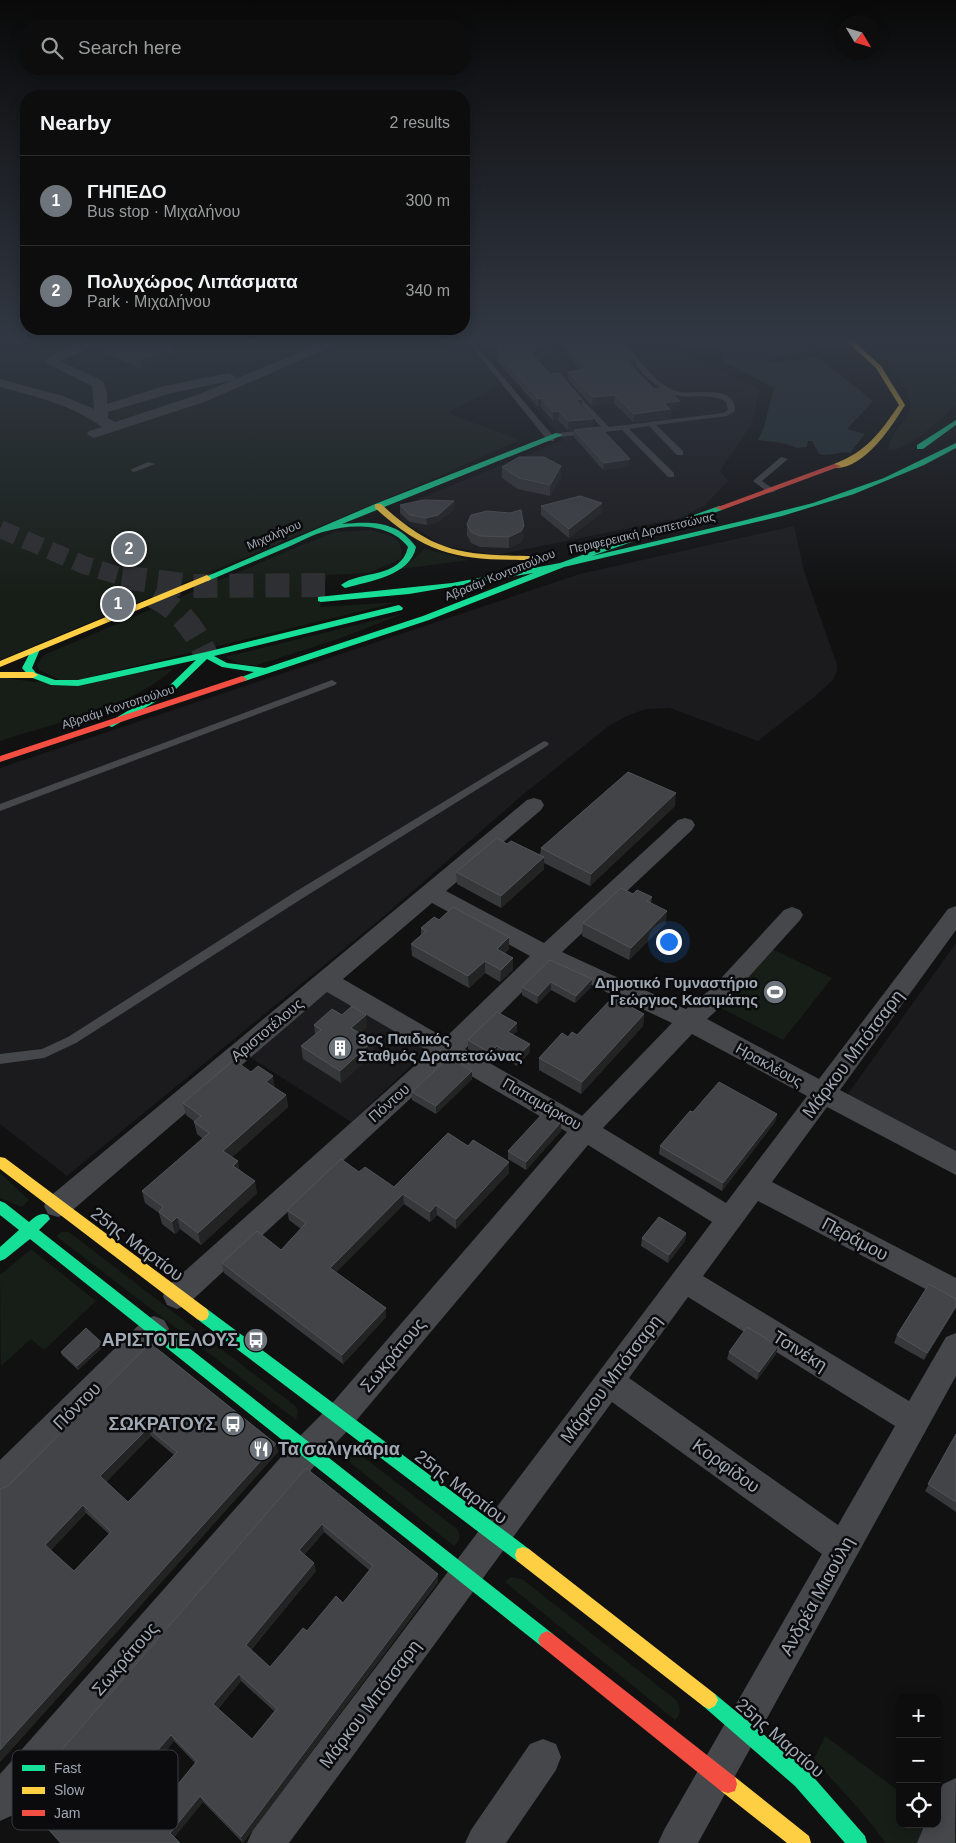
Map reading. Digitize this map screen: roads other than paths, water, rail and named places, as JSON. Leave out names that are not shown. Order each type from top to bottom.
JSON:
[{"type":"street","points":[[94,434],[101,425]]},
{"type":"street","name":"Αβραάμ Κοντοπούλου","points":[[0,759],[112,724],[426,618],[589,554],[835,469],[866,454],[889,425]]},
{"type":"street","points":[[908,453],[951,425]]},
{"type":"street","name":"Μιχαλήνου","points":[[0,664],[374,508],[555,437]]},
{"type":"street","name":"Περιφερειακή Δραπετσώνας","points":[[321,599],[402,594],[519,575],[795,511],[873,485],[921,465],[956,444]]},
{"type":"street","name":"Περιφερειακή Δραπετσώνας","points":[[562,551],[770,503]]},
{"type":"street","points":[[326,528],[351,525],[376,527],[404,536],[413,548],[411,556],[397,568],[340,585],[475,570],[538,556],[469,558],[443,552],[412,537],[374,508],[371,520],[376,527]]},
{"type":"street","points":[[438,600],[465,595],[519,575]]},
{"type":"street","points":[[0,675],[33,675],[54,683],[72,684],[206,655],[407,606]]},
{"type":"street","points":[[33,675],[28,668],[28,662],[36,649]]},
{"type":"street","points":[[206,655],[225,665],[265,671]]},
{"type":"street","points":[[112,724],[171,689],[206,655]]},
{"type":"street","name":"Αριστοτέλους","points":[[0,1255],[534,805]]},
{"type":"street","name":"Πόντου","points":[[177,1296],[448,1050],[546,954],[685,825]]},
{"type":"street","name":"Ηρακλέους","points":[[430,892],[546,954],[689,1021],[956,1164]]},
{"type":"street","name":"Μάρκου Μπότσαρη","points":[[266,1843],[956,914]]},
{"type":"street","name":"Σωκράτους","points":[[45,1750],[307,1451],[339,1418],[586,1130],[689,1021],[719,995],[792,915]]},
{"type":"street","name":"Παπαμάρκου","points":[[325,980],[586,1130],[730,1219]]},
{"type":"street","name":"25ης Μαρτίου","points":[[0,1162],[496,1534],[742,1727],[802,1779],[846,1827],[858,1843]]},
{"type":"street","name":"Περάμου","points":[[754,1186],[956,1292]]},
{"type":"street","points":[[0,1207],[802,1843]]},
{"type":"street","name":"Τσινέκη","points":[[685,1280],[915,1422]]},
{"type":"street","name":"Πόντου","points":[[0,1482],[154,1330]]},
{"type":"street","name":"Ανδρέα Μιαούλη","points":[[677,1843],[742,1727],[759,1701],[956,1347]]},
{"type":"street","name":"Κορφίδου","points":[[609,1382],[843,1550]]},
{"type":"street","points":[[484,1843],[543,1757]]},
{"type":"street","name":"Σωκράτους","points":[[0,1802],[12,1788]]},
{"type":"street","points":[[936,1843],[956,1797]]},
{"type":"lane","points":[[544,425],[555,437],[606,428],[652,425]]},
{"type":"lane","points":[[603,425],[606,428]]},
{"type":"lane","points":[[652,425],[680,453]]},
{"type":"lane","points":[[623,427],[671,475]]},
{"type":"lane","points":[[772,491],[757,481],[784,459]]},
{"type":"lane","points":[[134,470],[151,464]]},
{"type":"lane","points":[[0,808],[332,683]]},
{"type":"lane","points":[[0,1059],[44,1053],[72,1040],[299,895],[544,744]]},
{"type":"tunnel","points":[[0,529],[84,565],[125,577]]},
{"type":"tunnel","points":[[125,577],[192,586],[325,585]]},
{"type":"tunnel","points":[[153,596],[163,601],[185,620],[206,655]]},
{"type":"place","name":"Πολυχώρος Λιπάσματα","points":[[129,549]]},
{"type":"place","name":"ΓΗΠΕΔΟ","points":[[118,604]]},
{"type":"place","name":"Δημοτικό Γυμναστήριο Γεώργιος Κασιμάτης","points":[[775,992]]},
{"type":"place","name":"3ος Παιδικός Σταθμός Δραπετσώνας","points":[[340,1048]]},
{"type":"place","name":"ΑΡΙΣΤΟΤΕΛΟΥΣ","points":[[256,1340]]},
{"type":"place","name":"ΣΩΚΡΑΤΟΥΣ","points":[[233,1424]]},
{"type":"place","name":"Τα σαλιγκάρια","points":[[261,1449]]}]
